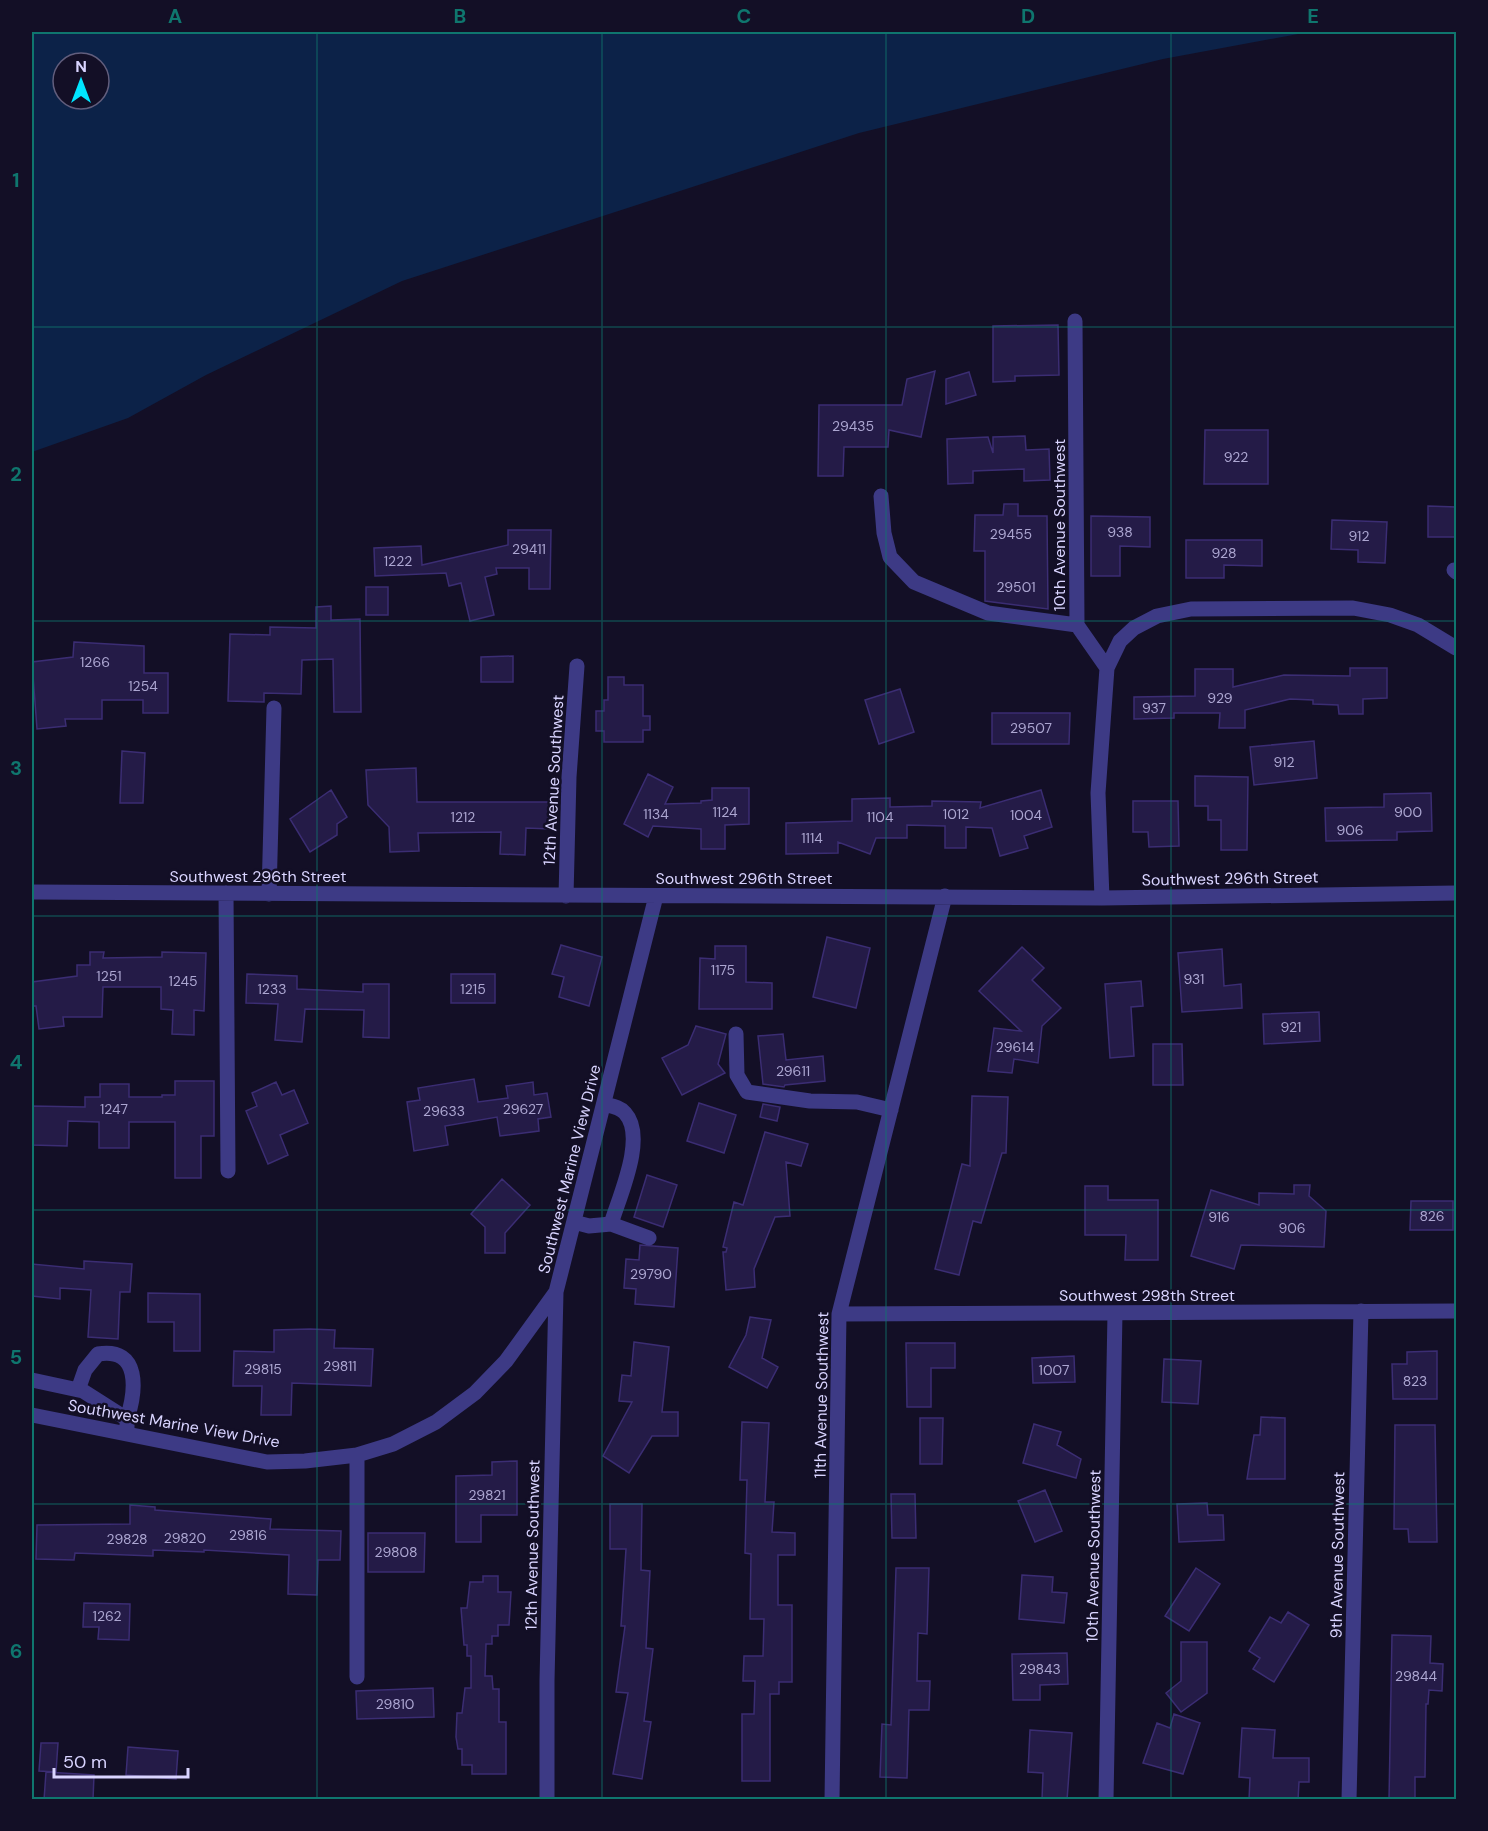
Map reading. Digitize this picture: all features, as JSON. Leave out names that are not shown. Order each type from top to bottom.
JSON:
[{"type":"street","name":"10th Avenue Southwest","points":[[1075,321],[1077,625],[1107,669]]},
{"type":"street","points":[[881,496],[884,533],[890,557],[914,582],[942,596],[988,613],[1077,625]]},
{"type":"street","points":[[1102,898],[1098,793],[1107,669],[1120,641],[1134,628],[1157,616],[1191,609],[1353,608],[1390,615],[1418,625],[1456,648]]},
{"type":"street","name":"12th Avenue Southwest","points":[[566,896],[568,777],[577,666]]},
{"type":"street","points":[[269,894],[274,708]]},
{"type":"street","name":"Southwest 296th Street","points":[[32,892],[1102,898],[1456,893]]},
{"type":"street","points":[[226,894],[228,1171]]},
{"type":"street","name":"Southwest Marine View Drive","points":[[32,1415],[127,1426],[267,1462],[305,1461],[357,1455],[393,1444],[436,1422],[475,1393],[506,1361],[556,1292],[656,896]]},
{"type":"street","name":"11th Avenue Southwest","points":[[832,1800],[839,1314],[945,896]]},
{"type":"street","points":[[736,1034],[737,1075],[747,1092],[810,1101],[857,1102],[891,1110]]},
{"type":"street","points":[[604,1104],[621,1109],[627,1114],[634,1148],[611,1224]]},
{"type":"street","points":[[574,1222],[589,1226],[611,1224],[650,1238]]},
{"type":"street","name":"12th Avenue Southwest","points":[[547,1800],[547,1681],[556,1292]]},
{"type":"street","name":"9th Avenue Southwest","points":[[1348,1800],[1360,1311]]},
{"type":"street","name":"Southwest 298th Street","points":[[839,1314],[1456,1311]]},
{"type":"street","name":"10th Avenue Southwest","points":[[1106,1800],[1115,1313]]},
{"type":"street","points":[[32,1380],[78,1390],[127,1426],[133,1373],[130,1363],[121,1356],[98,1354],[85,1370],[78,1390]]},
{"type":"street","points":[[357,1455],[357,1677]]},
{"type":"water","points":[[32,32],[1309,32],[1163,59],[859,133],[402,281],[206,375],[128,418],[32,452]]},
{"type":"building","points":[[1058,325],[1059,375],[1015,376],[1015,381],[993,382],[993,326]]},
{"type":"building","points":[[935,371],[921,437],[889,430],[888,447],[844,447],[843,476],[818,476],[819,405],[902,405],[907,379]]},
{"type":"building","points":[[969,372],[976,395],[946,404],[946,379]]},
{"type":"building","points":[[1205,430],[1268,430],[1268,484],[1204,484]]},
{"type":"building","points":[[1025,436],[1026,450],[1049,449],[1050,480],[1024,481],[1024,469],[973,471],[973,483],[948,484],[947,439],[988,437],[993,453],[993,437]]},
{"type":"building","points":[[1004,504],[1018,504],[1018,516],[1047,516],[1048,609],[985,601],[985,551],[974,551],[975,515],[1003,515]]},
{"type":"building","points":[[1428,506],[1456,507],[1456,537],[1428,537]]},
{"type":"building","points":[[1091,516],[1150,517],[1150,547],[1120,546],[1120,576],[1091,576]]},
{"type":"building","points":[[1332,520],[1387,522],[1385,563],[1358,562],[1358,550],[1331,549]]},
{"type":"building","points":[[508,530],[551,530],[550,589],[529,589],[529,568],[496,568],[497,574],[485,577],[494,615],[470,621],[461,583],[449,586],[446,573],[375,576],[374,548],[421,546],[422,565],[508,545]]},
{"type":"building","points":[[1186,540],[1262,540],[1262,566],[1224,565],[1224,578],[1186,578]]},
{"type":"building","points":[[366,587],[388,587],[388,615],[366,615]]},
{"type":"building","points":[[331,606],[331,620],[360,619],[361,712],[334,712],[333,659],[302,660],[301,694],[264,693],[264,702],[228,701],[230,634],[270,635],[270,627],[316,628],[316,607]]},
{"type":"building","points":[[74,642],[144,646],[144,673],[168,673],[168,713],[143,713],[143,700],[102,700],[102,719],[65,719],[66,726],[37,729],[32,662],[73,657]]},
{"type":"building","points":[[513,656],[513,682],[481,682],[481,657]]},
{"type":"building","points":[[1350,668],[1387,668],[1387,698],[1363,699],[1363,714],[1339,714],[1338,705],[1313,704],[1313,700],[1290,699],[1245,710],[1245,728],[1219,728],[1220,713],[1174,713],[1174,718],[1134,719],[1134,697],[1195,696],[1195,669],[1233,669],[1233,687],[1284,675],[1350,676]]},
{"type":"building","points":[[608,677],[624,677],[624,685],[643,685],[643,716],[650,716],[650,730],[643,730],[643,742],[604,742],[604,731],[596,731],[596,711],[604,711],[604,700],[608,700]]},
{"type":"building","points":[[900,689],[914,732],[879,744],[865,700]]},
{"type":"building","points":[[992,713],[1070,713],[1069,744],[992,744]]},
{"type":"building","points":[[1314,741],[1317,778],[1254,785],[1250,747]]},
{"type":"building","points":[[122,751],[145,753],[143,803],[120,803]]},
{"type":"building","points":[[416,768],[417,802],[552,802],[551,829],[526,828],[525,855],[500,854],[501,832],[418,833],[419,851],[390,852],[389,827],[368,805],[366,770]]},
{"type":"building","points":[[648,774],[673,787],[665,804],[701,803],[701,801],[712,800],[712,788],[749,788],[749,824],[725,825],[725,849],[701,849],[701,829],[653,826],[648,837],[624,824]]},
{"type":"building","points":[[1195,776],[1248,777],[1247,850],[1221,850],[1221,820],[1208,820],[1208,806],[1195,806]]},
{"type":"building","points":[[331,790],[347,817],[337,824],[337,835],[310,852],[290,819]]},
{"type":"building","points":[[1041,790],[1052,827],[1024,836],[1028,848],[1000,856],[992,828],[966,827],[966,848],[945,848],[945,826],[907,825],[907,838],[876,838],[870,854],[838,842],[838,853],[786,854],[786,823],[852,821],[852,799],[890,798],[890,807],[932,806],[932,801],[981,802],[980,808]]},
{"type":"building","points":[[1431,793],[1432,831],[1397,832],[1397,840],[1326,841],[1325,808],[1384,807],[1384,794]]},
{"type":"building","points":[[1133,801],[1178,801],[1179,846],[1149,847],[1148,832],[1133,832]]},
{"type":"building","points":[[827,937],[870,948],[856,1008],[813,997]]},
{"type":"building","points":[[561,945],[602,957],[589,1006],[559,997],[564,977],[552,974]]},
{"type":"building","points":[[715,946],[746,946],[746,982],[772,983],[772,1009],[699,1009],[700,958],[715,959]]},
{"type":"building","points":[[1022,947],[1044,968],[1032,980],[1061,1008],[1042,1026],[1038,1063],[1014,1059],[1012,1073],[988,1071],[994,1028],[1021,1031],[979,991]]},
{"type":"building","points":[[1222,949],[1224,986],[1241,984],[1242,1008],[1182,1012],[1178,953]]},
{"type":"building","points":[[90,952],[104,952],[103,958],[162,957],[162,952],[206,953],[204,1011],[194,1010],[194,1035],[172,1034],[173,1010],[161,1009],[161,987],[103,987],[102,1017],[63,1017],[64,1026],[39,1029],[36,1006],[32,1006],[32,982],[77,976],[77,965],[90,965]]},
{"type":"building","points":[[247,974],[297,976],[297,989],[363,992],[363,984],[389,984],[389,1038],[363,1037],[364,1010],[305,1009],[302,1042],[275,1040],[278,1004],[246,1003]]},
{"type":"building","points":[[451,974],[495,974],[495,1003],[451,1003]]},
{"type":"building","points":[[1141,981],[1143,1006],[1131,1007],[1134,1056],[1110,1058],[1105,984]]},
{"type":"building","points":[[1319,1012],[1320,1041],[1264,1044],[1263,1014]]},
{"type":"building","points":[[696,1026],[726,1034],[718,1064],[725,1073],[682,1095],[662,1058],[688,1045]]},
{"type":"building","points":[[783,1034],[786,1060],[823,1056],[825,1081],[785,1085],[784,1087],[763,1084],[758,1036]]},
{"type":"building","points":[[1153,1044],[1182,1044],[1183,1085],[1153,1085]]},
{"type":"building","points":[[474,1079],[478,1102],[508,1098],[506,1086],[533,1082],[534,1095],[547,1093],[551,1117],[538,1119],[539,1131],[500,1136],[497,1117],[445,1126],[448,1145],[414,1151],[407,1102],[420,1100],[418,1088]]},
{"type":"building","points":[[175,1081],[214,1081],[214,1136],[201,1136],[201,1178],[175,1178],[175,1122],[129,1122],[129,1148],[99,1148],[99,1122],[68,1121],[67,1146],[32,1145],[32,1106],[85,1107],[85,1097],[100,1097],[100,1084],[129,1084],[129,1097],[175,1095]]},
{"type":"building","points":[[276,1082],[282,1095],[294,1090],[308,1123],[280,1135],[288,1155],[268,1164],[246,1111],[257,1106],[252,1093]]},
{"type":"building","points":[[972,1096],[1008,1097],[1006,1153],[1002,1153],[981,1223],[973,1221],[959,1275],[935,1269],[962,1164],[970,1166]]},
{"type":"building","points":[[699,1103],[736,1115],[724,1153],[687,1141]]},
{"type":"building","points":[[763,1104],[780,1107],[777,1121],[760,1117]]},
{"type":"building","points":[[765,1132],[808,1144],[801,1166],[786,1162],[790,1216],[775,1217],[754,1269],[755,1287],[726,1290],[723,1252],[726,1252],[727,1248],[723,1247],[734,1202],[743,1205]]},
{"type":"building","points":[[647,1175],[677,1185],[663,1227],[634,1217]]},
{"type":"building","points":[[502,1179],[530,1205],[505,1233],[505,1253],[485,1253],[485,1227],[471,1214]]},
{"type":"building","points":[[1294,1185],[1310,1185],[1309,1196],[1326,1211],[1324,1247],[1241,1245],[1234,1269],[1191,1256],[1211,1190],[1259,1205],[1259,1193],[1294,1194]]},
{"type":"building","points":[[1085,1186],[1108,1186],[1108,1200],[1158,1200],[1158,1260],[1125,1260],[1126,1235],[1085,1235]]},
{"type":"building","points":[[1411,1201],[1453,1201],[1453,1230],[1410,1230]]},
{"type":"building","points":[[640,1245],[678,1248],[674,1307],[635,1304],[636,1289],[624,1288],[626,1259],[639,1260]]},
{"type":"building","points":[[84,1261],[132,1264],[130,1292],[120,1292],[118,1339],[88,1337],[91,1290],[60,1288],[60,1299],[32,1296],[32,1264],[84,1269]]},
{"type":"building","points":[[148,1293],[200,1294],[200,1351],[174,1351],[174,1322],[148,1322]]},
{"type":"building","points":[[750,1317],[771,1320],[762,1358],[778,1367],[767,1388],[729,1367],[746,1335]]},
{"type":"building","points":[[274,1330],[335,1330],[334,1348],[373,1349],[371,1386],[292,1383],[291,1415],[261,1415],[262,1386],[233,1386],[234,1351],[274,1352]]},
{"type":"building","points":[[634,1342],[669,1347],[662,1412],[678,1412],[678,1436],[652,1436],[629,1473],[603,1456],[632,1402],[619,1401],[622,1375],[631,1376]]},
{"type":"building","points":[[906,1343],[955,1343],[955,1368],[931,1368],[931,1407],[907,1407]]},
{"type":"building","points":[[1437,1351],[1437,1399],[1393,1399],[1392,1364],[1407,1364],[1407,1352]]},
{"type":"building","points":[[1074,1356],[1075,1382],[1033,1383],[1032,1358]]},
{"type":"building","points":[[1164,1359],[1201,1361],[1198,1404],[1162,1402]]},
{"type":"building","points":[[1261,1417],[1285,1418],[1285,1479],[1247,1479],[1254,1435],[1260,1435]]},
{"type":"building","points":[[920,1418],[943,1418],[942,1464],[920,1464]]},
{"type":"building","points":[[742,1422],[769,1423],[765,1502],[774,1502],[772,1532],[795,1533],[795,1555],[778,1555],[778,1605],[792,1605],[792,1682],[779,1682],[779,1694],[770,1694],[770,1781],[742,1781],[742,1714],[754,1714],[755,1681],[743,1681],[744,1656],[763,1656],[764,1619],[750,1619],[751,1554],[745,1553],[747,1480],[740,1480]]},
{"type":"building","points":[[1034,1424],[1061,1432],[1057,1445],[1081,1459],[1076,1478],[1023,1463]]},
{"type":"building","points":[[1395,1425],[1435,1425],[1437,1542],[1409,1542],[1408,1529],[1394,1529]]},
{"type":"building","points":[[517,1461],[517,1515],[481,1515],[481,1542],[456,1542],[456,1476],[492,1475],[492,1462]]},
{"type":"building","points":[[1045,1490],[1062,1531],[1035,1542],[1018,1501]]},
{"type":"building","points":[[891,1494],[915,1494],[916,1538],[892,1538]]},
{"type":"building","points":[[1207,1503],[1208,1515],[1223,1515],[1224,1540],[1179,1542],[1177,1504]]},
{"type":"building","points":[[610,1504],[642,1504],[641,1570],[650,1571],[646,1648],[653,1649],[644,1721],[651,1722],[642,1779],[613,1774],[628,1693],[616,1692],[625,1626],[621,1626],[626,1549],[610,1549]]},
{"type":"building","points":[[130,1505],[155,1507],[155,1510],[271,1519],[270,1529],[341,1531],[340,1560],[318,1560],[317,1595],[288,1594],[289,1555],[204,1550],[204,1552],[153,1550],[153,1556],[75,1553],[74,1560],[36,1559],[37,1525],[130,1524]]},
{"type":"building","points":[[368,1533],[425,1533],[424,1572],[368,1572]]},
{"type":"building","points":[[896,1568],[929,1568],[927,1634],[918,1633],[917,1681],[930,1681],[929,1710],[909,1710],[907,1778],[880,1777],[882,1724],[891,1725]]},
{"type":"building","points":[[1196,1568],[1220,1584],[1189,1631],[1165,1616]]},
{"type":"building","points":[[1022,1575],[1053,1577],[1052,1592],[1067,1593],[1064,1623],[1019,1619]]},
{"type":"building","points":[[483,1576],[498,1576],[498,1592],[511,1592],[509,1625],[498,1625],[498,1636],[492,1636],[492,1644],[486,1644],[485,1676],[492,1676],[493,1689],[499,1689],[499,1722],[506,1722],[506,1774],[472,1774],[472,1765],[462,1765],[462,1749],[458,1749],[456,1737],[457,1713],[462,1713],[465,1688],[471,1688],[471,1656],[467,1656],[467,1645],[464,1645],[461,1608],[467,1608],[470,1582],[483,1582]]},
{"type":"building","points":[[84,1603],[130,1604],[129,1640],[98,1639],[99,1627],[83,1627]]},
{"type":"building","points":[[1288,1612],[1309,1625],[1274,1682],[1253,1669],[1260,1658],[1249,1651],[1270,1617],[1281,1623]]},
{"type":"building","points":[[1392,1635],[1431,1636],[1430,1663],[1443,1664],[1442,1691],[1429,1690],[1428,1704],[1426,1704],[1425,1777],[1415,1777],[1415,1800],[1389,1800]]},
{"type":"building","points":[[1181,1642],[1207,1642],[1207,1693],[1181,1712],[1166,1693],[1181,1681]]},
{"type":"building","points":[[1067,1653],[1068,1684],[1040,1685],[1040,1700],[1013,1700],[1012,1654]]},
{"type":"building","points":[[433,1688],[434,1717],[357,1719],[356,1691]]},
{"type":"building","points":[[1174,1714],[1200,1723],[1183,1774],[1143,1763],[1157,1723],[1170,1728]]},
{"type":"building","points":[[1242,1728],[1275,1730],[1273,1758],[1309,1758],[1309,1782],[1299,1782],[1298,1800],[1249,1800],[1250,1778],[1239,1777]]},
{"type":"building","points":[[1030,1730],[1072,1733],[1067,1800],[1042,1800],[1043,1773],[1028,1772]]},
{"type":"building","points":[[41,1743],[58,1743],[56,1772],[39,1771]]},
{"type":"building","points":[[128,1747],[178,1751],[176,1779],[126,1775]]},
{"type":"building","points":[[46,1772],[94,1775],[93,1800],[44,1800]]}]
